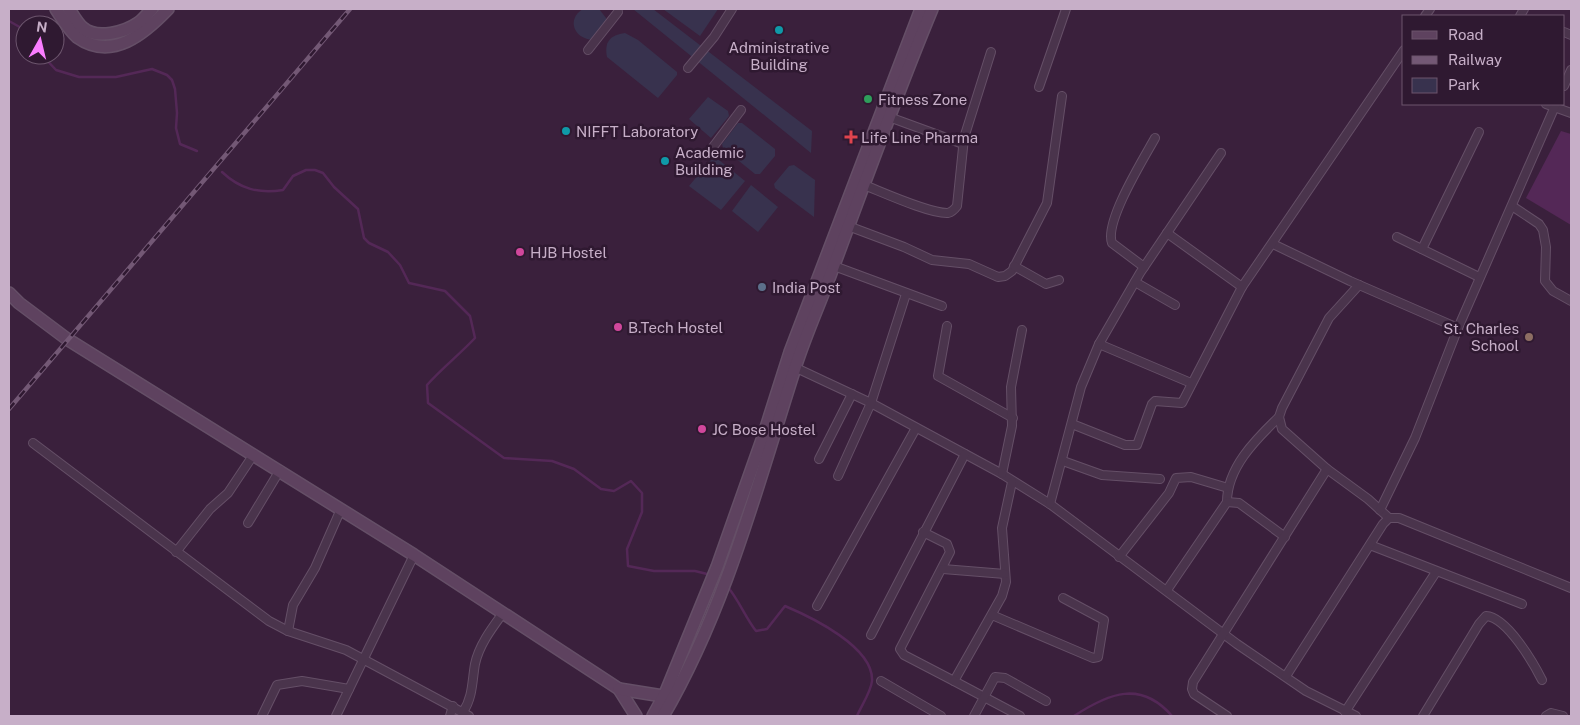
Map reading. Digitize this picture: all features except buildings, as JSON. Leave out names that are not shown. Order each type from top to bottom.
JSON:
[{"type":"main road","points":[[56,9],[76,36],[85,41],[108,45],[136,39],[168,9]]},
{"type":"main road","points":[[69,9],[83,28],[94,32],[110,33],[124,30],[140,22],[152,9]]},
{"type":"main road","points":[[663,716],[763,437],[921,9]]},
{"type":"main road","points":[[653,716],[691,666],[730,570],[750,515],[790,366],[834,266],[889,117],[932,9]]},
{"type":"main road","points":[[11,298],[68,339],[414,555],[619,689],[669,697]]},
{"type":"main road","points":[[619,689],[636,716]]},
{"type":"street","points":[[688,68],[714,37],[732,9]]},
{"type":"street","points":[[1039,86],[1066,9]]},
{"type":"street","points":[[588,50],[618,12]]},
{"type":"street","points":[[864,185],[932,210],[949,213],[954,211],[957,206],[963,144],[991,52]]},
{"type":"street","points":[[1072,424],[1125,444],[1136,445],[1152,404],[1160,401],[1181,404],[1242,287],[1402,53]]},
{"type":"street","points":[[1565,84],[1571,70]]},
{"type":"street","points":[[848,226],[904,247],[932,260],[969,264],[998,277],[1005,276],[1014,266],[1047,203],[1062,96]]},
{"type":"street","points":[[1380,510],[1415,438],[1479,277],[1555,105],[1571,113]]},
{"type":"street","points":[[713,147],[740,110]]},
{"type":"street","points":[[889,117],[963,144]]},
{"type":"street","points":[[1422,249],[1480,132]]},
{"type":"street","points":[[1144,267],[1112,243],[1110,237],[1119,205],[1154,138]]},
{"type":"street","points":[[1050,504],[1063,461],[1081,387],[1099,344],[1134,282],[1221,153]]},
{"type":"street","points":[[1512,206],[1539,224],[1546,247],[1545,281],[1553,291],[1571,300]]},
{"type":"street","points":[[1167,233],[1242,287]]},
{"type":"street","points":[[1397,237],[1479,277]]},
{"type":"street","points":[[1273,244],[1458,328]]},
{"type":"street","points":[[834,266],[942,306]]},
{"type":"street","points":[[1014,266],[1046,284],[1060,280]]},
{"type":"street","points":[[1134,282],[1175,305]]},
{"type":"street","points":[[1167,590],[1228,502],[1228,488],[1238,466],[1249,449],[1279,418],[1329,318],[1360,285]]},
{"type":"street","points":[[838,476],[871,403],[906,294]]},
{"type":"street","points":[[947,326],[938,376],[1013,418]]},
{"type":"street","points":[[1002,474],[1013,418],[1011,387],[1022,330]]},
{"type":"street","points":[[1099,344],[1191,383]]},
{"type":"street","points":[[790,366],[871,403],[1002,474],[1050,504],[1222,633],[1306,691],[1356,716]]},
{"type":"street","points":[[819,459],[852,394]]},
{"type":"street","points":[[1279,418],[1282,429],[1389,518],[1399,518],[1571,588]]},
{"type":"street","points":[[817,606],[916,428]]},
{"type":"street","points":[[33,443],[269,621],[288,631],[346,650],[363,658],[466,714],[472,692],[476,662],[482,646],[503,613]]},
{"type":"street","points":[[176,552],[210,509],[228,493],[254,454]]},
{"type":"street","points":[[871,635],[965,454]]},
{"type":"street","points":[[1063,461],[1102,475],[1160,479]]},
{"type":"street","points":[[1227,716],[1194,694],[1192,689],[1193,682],[1327,468]]},
{"type":"street","points":[[248,523],[280,470]]},
{"type":"street","points":[[1119,557],[1169,493],[1176,478],[1191,477],[1228,488]]},
{"type":"street","points":[[954,681],[1002,596],[1005,574],[1002,528],[1012,482]]},
{"type":"street","points":[[1228,502],[1239,503],[1285,537]]},
{"type":"street","points":[[288,631],[293,605],[315,568],[341,509]]},
{"type":"street","points":[[1286,676],[1383,524],[1389,518]]},
{"type":"street","points":[[923,532],[950,548],[943,569],[900,649],[904,655],[1020,716]]},
{"type":"street","points":[[1370,545],[1522,604]]},
{"type":"street","points":[[336,716],[414,555]]},
{"type":"street","points":[[943,569],[1005,574]]},
{"type":"street","points":[[1345,712],[1436,572]]},
{"type":"street","points":[[992,615],[1095,658],[1098,656],[1104,620],[1063,598]]},
{"type":"street","points":[[1423,716],[1479,624],[1486,616],[1494,618],[1524,648],[1542,680]]},
{"type":"street","points":[[974,716],[993,679],[999,677],[1046,701]]},
{"type":"street","points":[[881,680],[941,716]]},
{"type":"street","points":[[262,716],[277,685],[302,681],[349,689]]},
{"type":"street","points":[[450,716],[453,706]]},
{"type":"street","points":[[1546,716],[1552,713],[1563,716]]},
{"type":"green space","points":[[583,9],[599,9],[606,18],[606,25],[593,40],[581,36],[574,28],[575,18]]},
{"type":"green space","points":[[633,9],[653,9],[812,131],[811,153]]},
{"type":"green space","points":[[663,9],[718,9],[700,36]]},
{"type":"green space","points":[[625,33],[638,40],[677,72],[677,75],[658,98],[607,57],[606,47],[609,40],[615,35]]},
{"type":"green space","points":[[708,97],[728,111],[729,116],[711,138],[689,119]]},
{"type":"green space","points":[[738,123],[742,123],[775,149],[775,156],[760,174],[755,174],[723,148],[722,144]]},
{"type":"green space","points":[[714,156],[745,181],[721,210],[689,186]]},
{"type":"green space","points":[[794,165],[815,180],[814,217],[775,188],[774,184],[789,166]]},
{"type":"green space","points":[[751,185],[778,207],[758,232],[732,211]]},
{"type":"shaded area","points":[[1561,131],[1571,134],[1571,225],[1526,198]]},
{"type":"waterway","points":[[9,21],[15,24]]},
{"type":"waterway","points":[[51,65],[56,70],[79,77],[116,77],[152,69],[167,75],[172,80],[175,89],[176,128],[180,144],[197,151]]},
{"type":"waterway","points":[[222,172],[236,183],[258,191],[283,190],[293,176],[306,170],[315,170],[323,173],[334,187],[358,209],[364,238],[369,243],[388,252],[400,265],[409,283],[445,291],[470,316],[475,338],[427,385],[428,403],[504,458],[552,461],[574,469],[601,489],[614,491],[631,481],[642,493],[642,512],[627,549],[628,566],[654,571],[695,571],[711,575]]},
{"type":"waterway","points":[[727,586],[756,631],[767,629],[785,606],[824,626],[852,645],[863,656],[870,668],[872,681],[857,716]]},
{"type":"waterway","points":[[1074,716],[1100,701],[1124,694],[1137,694],[1149,698],[1172,716]]},
{"type":"railway","points":[[9,409],[350,9]]},
{"type":"place","name":"Administrative Building","points":[[779,30]]},
{"type":"place","name":"Fitness Zone","points":[[868,99]]},
{"type":"place","name":"NIFFT Laboratory","points":[[566,131]]},
{"type":"place","name":"Life Line Pharma","points":[[851,137]]},
{"type":"place","name":"Academic Building","points":[[665,161]]},
{"type":"place","name":"HJB Hostel","points":[[520,252]]},
{"type":"place","name":"India Post","points":[[762,287]]},
{"type":"place","name":"B.Tech Hostel","points":[[618,327]]},
{"type":"place","name":"St. Charles School","points":[[1529,337]]},
{"type":"place","name":"JC Bose Hostel","points":[[702,429]]}]
